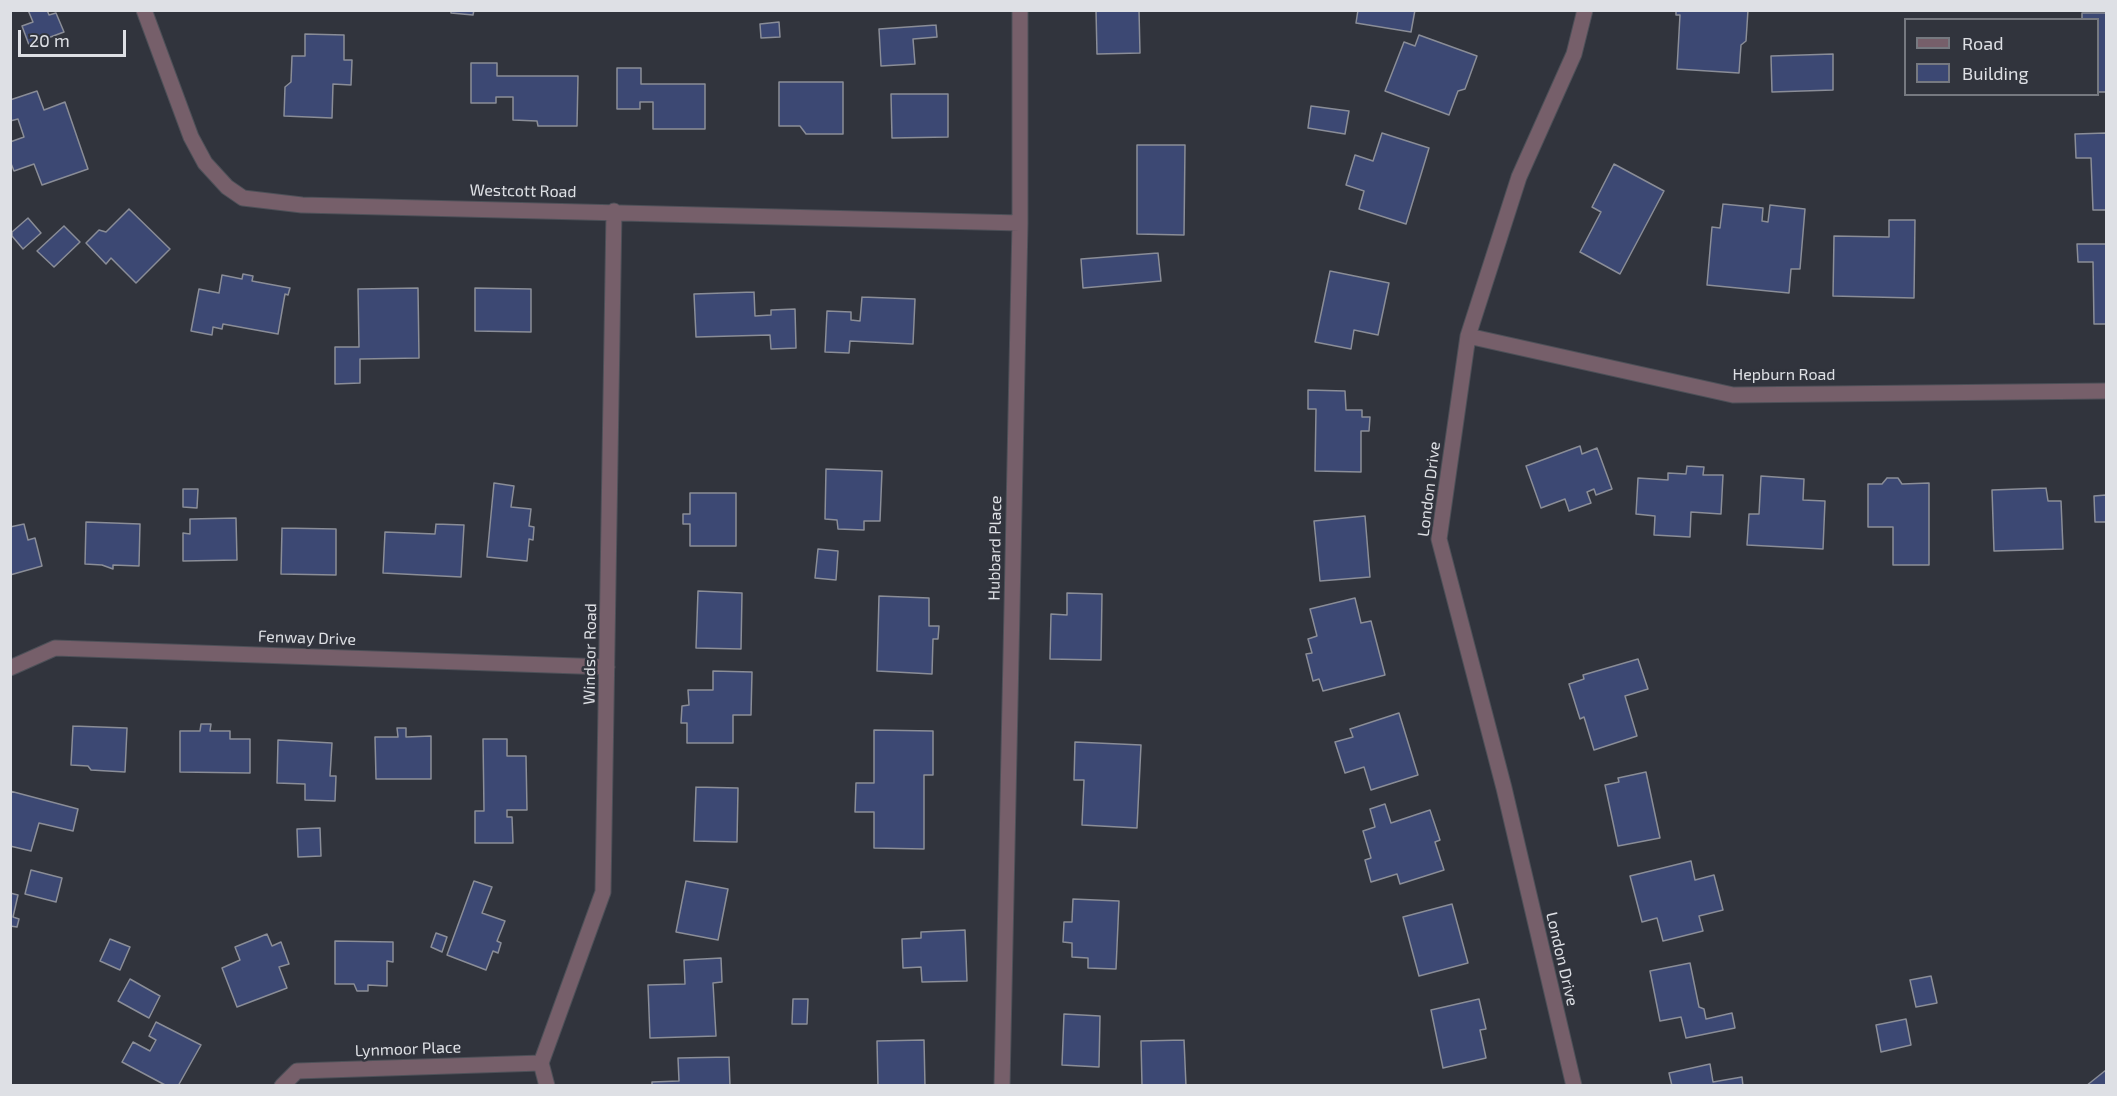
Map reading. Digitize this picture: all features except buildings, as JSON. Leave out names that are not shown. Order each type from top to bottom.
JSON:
[{"type":"street","name":"Westcott Road","points":[[144,10],[192,136],[205,163],[227,187],[243,198],[302,205],[614,211],[1020,223]]},
{"type":"street","name":"Hubbard Place","points":[[1002,1086],[1020,223],[1020,10]]},
{"type":"street","name":"London Drive","points":[[1574,1086],[1504,789],[1439,539],[1468,336],[1519,177],[1574,54],[1585,10]]},
{"type":"street","name":"Windsor Road","points":[[541,1063],[603,892],[614,211]]},
{"type":"street","name":"Hepburn Road","points":[[1468,336],[1733,395],[2106,390]]},
{"type":"street","name":"Fenway Drive","points":[[10,668],[55,648],[608,668]]},
{"type":"street","name":"Lynmoor Place","points":[[282,1086],[297,1071],[541,1063]]},
{"type":"street","points":[[541,1063],[547,1086]]}]
